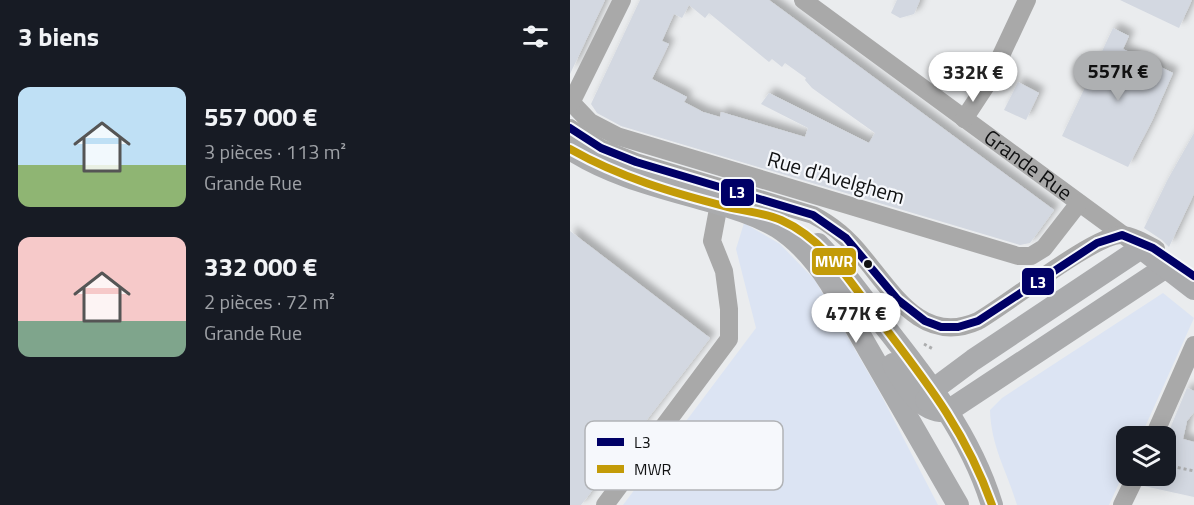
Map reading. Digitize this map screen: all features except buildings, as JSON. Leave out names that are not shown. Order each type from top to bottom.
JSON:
[{"type":"main road","points":[[570,150],[622,175],[773,217],[796,228],[813,240],[843,273],[928,396]]},
{"type":"main road","points":[[724,205],[776,226],[799,240],[822,260],[848,294],[908,388],[928,396],[948,411],[978,466],[992,505]]},
{"type":"main road","points":[[776,226],[795,240],[820,269],[918,433],[958,505]]},
{"type":"main road","points":[[918,433],[928,396],[973,360],[1141,248]]},
{"type":"main road","name":"Grande Rue","points":[[1141,248],[1194,289]]},
{"type":"main road","points":[[948,411],[1166,267]]},
{"type":"street","points":[[571,102],[622,0]]},
{"type":"street","name":"Grande Rue","points":[[803,0],[1141,248]]},
{"type":"street","points":[[964,118],[990,81],[1027,0]]},
{"type":"street","name":"Rue d'Avelghem","points":[[571,102],[590,122],[616,136],[1018,256],[1031,256],[1037,253],[1079,203]]},
{"type":"street","points":[[570,128],[601,148],[636,162],[822,219],[850,242],[909,311],[924,322],[940,327],[963,327],[978,321],[1097,243],[1122,235],[1153,248],[1194,276]]},
{"type":"street","points":[[668,421],[729,339],[729,309],[724,271],[712,241],[724,205]]},
{"type":"street","points":[[1158,426],[1194,345]]},
{"type":"street","points":[[1122,505],[1131,486]]},
{"type":"street","points":[[605,505],[616,490]]},
{"type":"path","points":[[1176,467],[1194,471]]},
{"type":"shaded area","points":[[744,223],[780,244],[815,280],[880,393],[938,505],[623,505],[634,490],[783,490],[783,421],[686,421],[756,328],[736,249]]},
{"type":"shaded area","points":[[1163,293],[1194,318],[1145,426],[1116,426],[1118,486],[1109,505],[1017,505],[996,447],[991,423],[990,410],[1002,398]]},
{"type":"transit line","name":"L3","points":[[570,128],[601,148],[636,162],[813,215],[846,238],[898,300],[925,321],[941,327],[958,327],[978,321],[1097,243],[1122,235],[1153,248],[1194,276]]},
{"type":"transit line","name":"MWR","points":[[570,149],[608,168],[667,190],[781,220],[810,238],[823,249],[845,275],[911,361],[942,406],[969,452],[992,505]]}]
